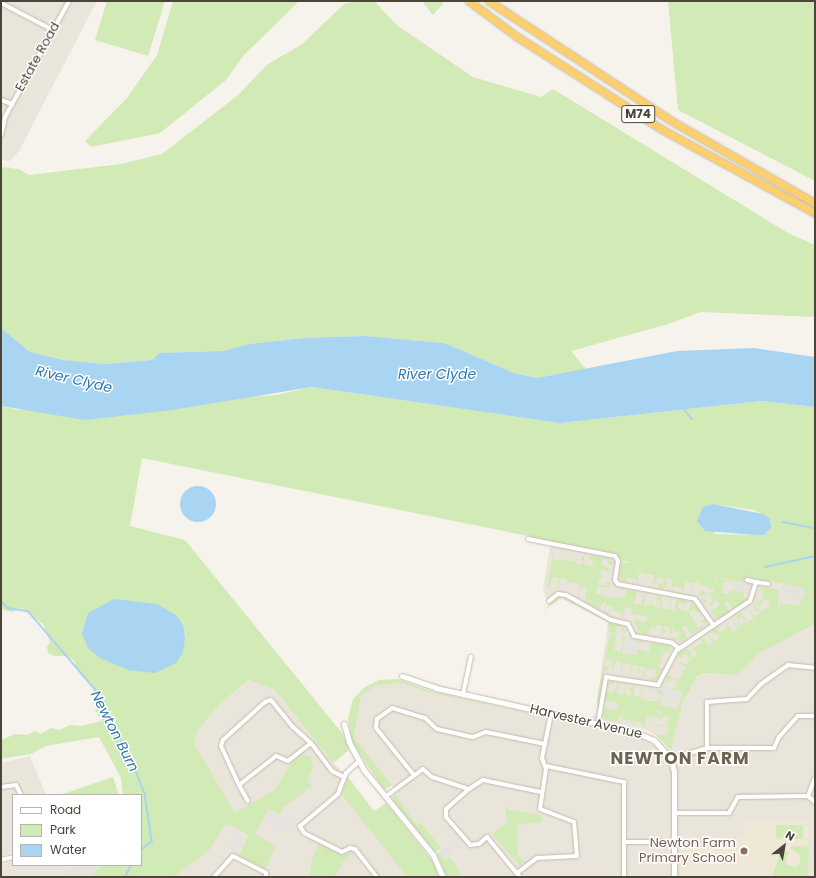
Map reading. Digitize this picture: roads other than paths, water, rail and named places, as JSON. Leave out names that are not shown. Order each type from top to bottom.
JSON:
[{"type":"highway","name":"M74","points":[[469,1],[516,36],[663,130],[815,213]]},
{"type":"highway","name":"M74","points":[[489,1],[670,120],[815,203]]},
{"type":"street","name":"Estate Road","points":[[1,136],[12,104],[69,1]]},
{"type":"street","points":[[1,3],[53,30]]},
{"type":"street","points":[[1,100],[12,104]]},
{"type":"street","points":[[528,539],[615,556],[618,561],[615,580],[618,584],[695,599],[713,625]]},
{"type":"street","points":[[747,580],[768,584]]},
{"type":"street","points":[[598,724],[606,677],[658,685],[679,648],[751,600],[756,582]]},
{"type":"street","points":[[549,601],[557,594],[566,595],[611,620],[628,624],[634,636],[672,643],[679,648]]},
{"type":"street","points":[[462,694],[471,657]]},
{"type":"street","points":[[707,748],[707,702],[748,699],[761,684],[788,665],[815,668]]},
{"type":"street","name":"Harvester Avenue","points":[[402,676],[462,694],[647,736],[671,759]]},
{"type":"street","points":[[248,801],[239,785],[222,746],[223,740],[265,702],[274,702],[293,727],[311,743],[332,771],[344,777]]},
{"type":"street","points":[[413,774],[376,728],[377,719],[392,708],[425,718],[437,729],[473,737],[486,732],[545,744]]},
{"type":"street","points":[[541,792],[483,780],[469,788],[446,809],[446,817],[470,845],[479,844],[487,837],[518,875],[537,858],[577,856],[574,822],[540,809],[541,792],[546,766],[542,759],[551,714]]},
{"type":"street","points":[[674,877],[676,813],[671,759],[707,748],[774,748],[779,737],[798,716],[815,716]]},
{"type":"street","points":[[344,724],[359,761],[385,797],[433,855],[443,877]]},
{"type":"street","points":[[239,785],[276,756],[288,761],[311,743]]},
{"type":"street","points":[[359,761],[344,777],[338,794],[302,824],[301,829],[342,852],[350,848],[355,849],[377,877]]},
{"type":"street","points":[[546,766],[624,782],[624,877]]},
{"type":"street","points":[[385,797],[413,774],[424,770],[433,777],[469,788]]},
{"type":"street","points":[[808,796],[815,778]]},
{"type":"street","points":[[1,787],[16,785],[20,794]]},
{"type":"street","points":[[676,813],[729,813],[738,797],[808,796],[815,802]]},
{"type":"street","points":[[624,842],[666,842]]},
{"type":"street","points":[[214,877],[233,856],[266,873],[266,877]]},
{"type":"street","points":[[1,860],[12,857]]},
{"type":"water","name":"River Clyde","points":[[1,328],[30,352],[63,360],[105,364],[152,360],[159,353],[222,351],[250,344],[304,338],[364,336],[444,343],[514,373],[537,378],[677,351],[754,348],[815,357],[815,407],[761,401],[560,423],[312,387],[172,410],[85,420],[1,406]]},
{"type":"water","points":[[202,486],[211,491],[215,497],[215,511],[211,517],[202,522],[194,522],[185,517],[181,511],[180,500],[185,491],[191,487]]},
{"type":"water","points":[[713,504],[763,514],[770,518],[771,528],[764,535],[705,531],[697,521],[703,507]]},
{"type":"water","points":[[114,599],[157,604],[176,615],[183,625],[185,638],[183,652],[176,663],[155,673],[128,670],[98,657],[88,648],[82,634],[88,613]]},
{"type":"waterway","points":[[684,409],[692,419]]},
{"type":"waterway","points":[[783,522],[815,528]]},
{"type":"waterway","points":[[765,567],[815,556]]},
{"type":"waterway","name":"Newton Burn","points":[[1,601],[8,608],[28,611],[95,689],[133,764],[145,794],[152,841],[142,850]]},
{"type":"waterway","name":"Newton Burn","points":[[125,877],[130,866]]},
{"type":"place","name":"Newton Farm Primary School","points":[[744,851]]},
{"type":"district","name":"NEWTON FARM","points":[[680,759]]}]
